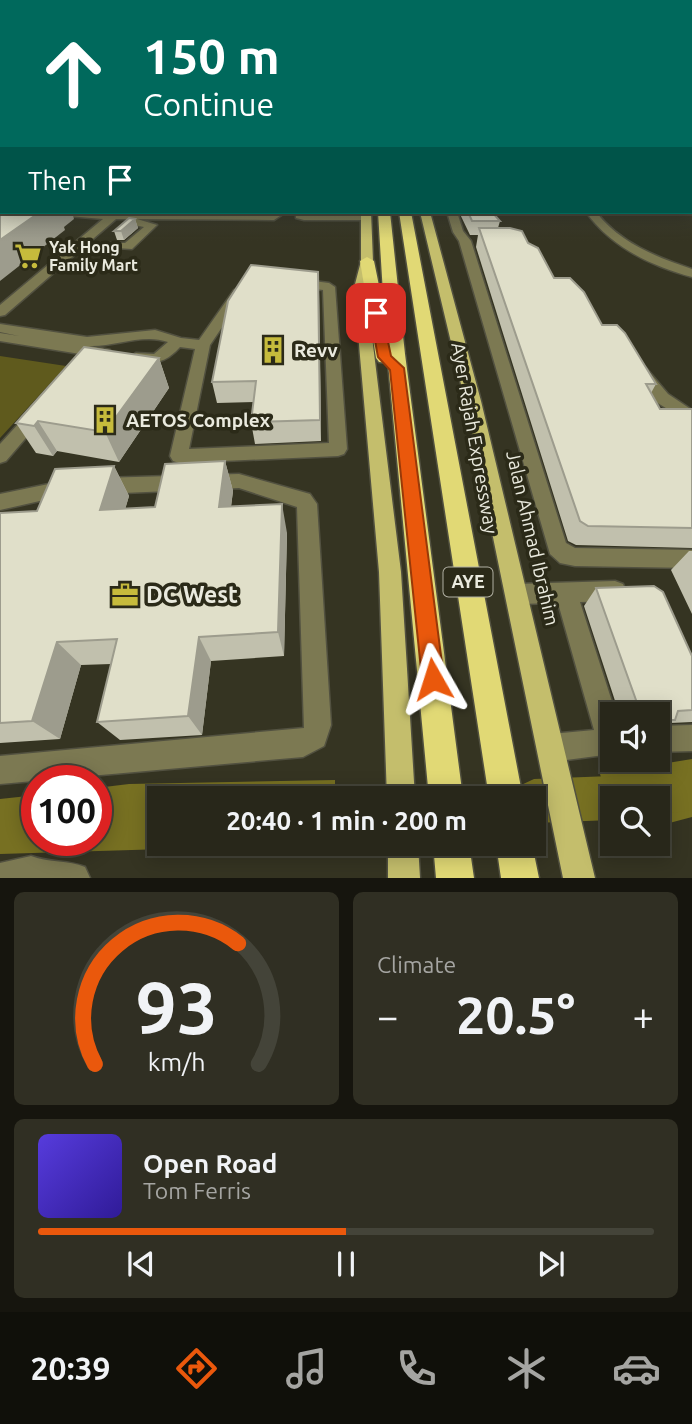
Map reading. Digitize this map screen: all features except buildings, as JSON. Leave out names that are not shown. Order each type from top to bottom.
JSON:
[{"type":"highway","name":"AYE","points":[[372,214],[397,368],[445,786]]},
{"type":"highway","name":"Ayer Rajah Expressway","points":[[405,214],[504,786]]},
{"type":"highway","points":[[367,261],[385,357],[397,368]]},
{"type":"highway","points":[[516,856],[520,878]]},
{"type":"main road","points":[[372,214],[367,261],[360,288],[390,572],[400,786]]},
{"type":"main road","name":"Jalan Ahmad Ibrahim","points":[[426,214],[473,401],[579,878]]},
{"type":"main road","points":[[403,856],[404,878]]},
{"type":"street","points":[[0,312],[6,301],[110,214],[274,217],[278,214]]},
{"type":"street","points":[[301,214],[302,217],[372,214]]},
{"type":"street","points":[[453,214],[458,232],[472,241],[557,548],[567,556],[692,559]]},
{"type":"street","points":[[593,214],[614,237],[641,253],[692,273]]},
{"type":"street","points":[[104,245],[128,247],[152,225],[136,216]]},
{"type":"street","points":[[249,278],[203,345],[179,456],[338,449],[329,287],[276,281]]},
{"type":"street","points":[[5,335],[9,316],[6,301]]},
{"type":"street","points":[[5,335],[88,342],[114,341],[147,334],[171,337],[176,342],[203,345]]},
{"type":"street","points":[[5,335],[88,358],[157,360],[176,342]]},
{"type":"street","points":[[634,363],[662,398],[692,418]]},
{"type":"street","points":[[0,456],[46,405]]},
{"type":"street","points":[[0,502],[64,488],[239,481],[303,500],[307,504],[318,724],[315,737],[303,743],[0,770]]},
{"type":"street","points":[[517,594],[642,591]]},
{"type":"street","points":[[566,593],[600,702]]},
{"type":"street","points":[[670,739],[692,738]]},
{"type":"street","points":[[553,757],[600,744]]},
{"type":"street","points":[[2,878],[31,872],[49,878],[74,878]]},
{"type":"shaded area","points":[[0,356],[66,366],[0,438]]},
{"type":"shaded area","points":[[692,759],[692,817],[670,823],[670,786],[604,786],[600,774],[670,772],[670,763]]},
{"type":"shaded area","points":[[335,780],[335,786],[147,786],[147,850],[112,851],[112,786]]},
{"type":"shaded area","points":[[21,797],[21,853],[0,854],[0,799]]},
{"type":"waterway","points":[[546,801],[636,797],[692,789]]},
{"type":"place","name":"Yak Hong Family Mart","points":[[28,256]]},
{"type":"place","name":"Revv","points":[[273,350]]},
{"type":"place","name":"AETOS Complex","points":[[105,420]]},
{"type":"place","name":"DC West","points":[[125,595]]},
{"type":"route","points":[[376,313],[385,357],[397,368],[433,679]]}]
